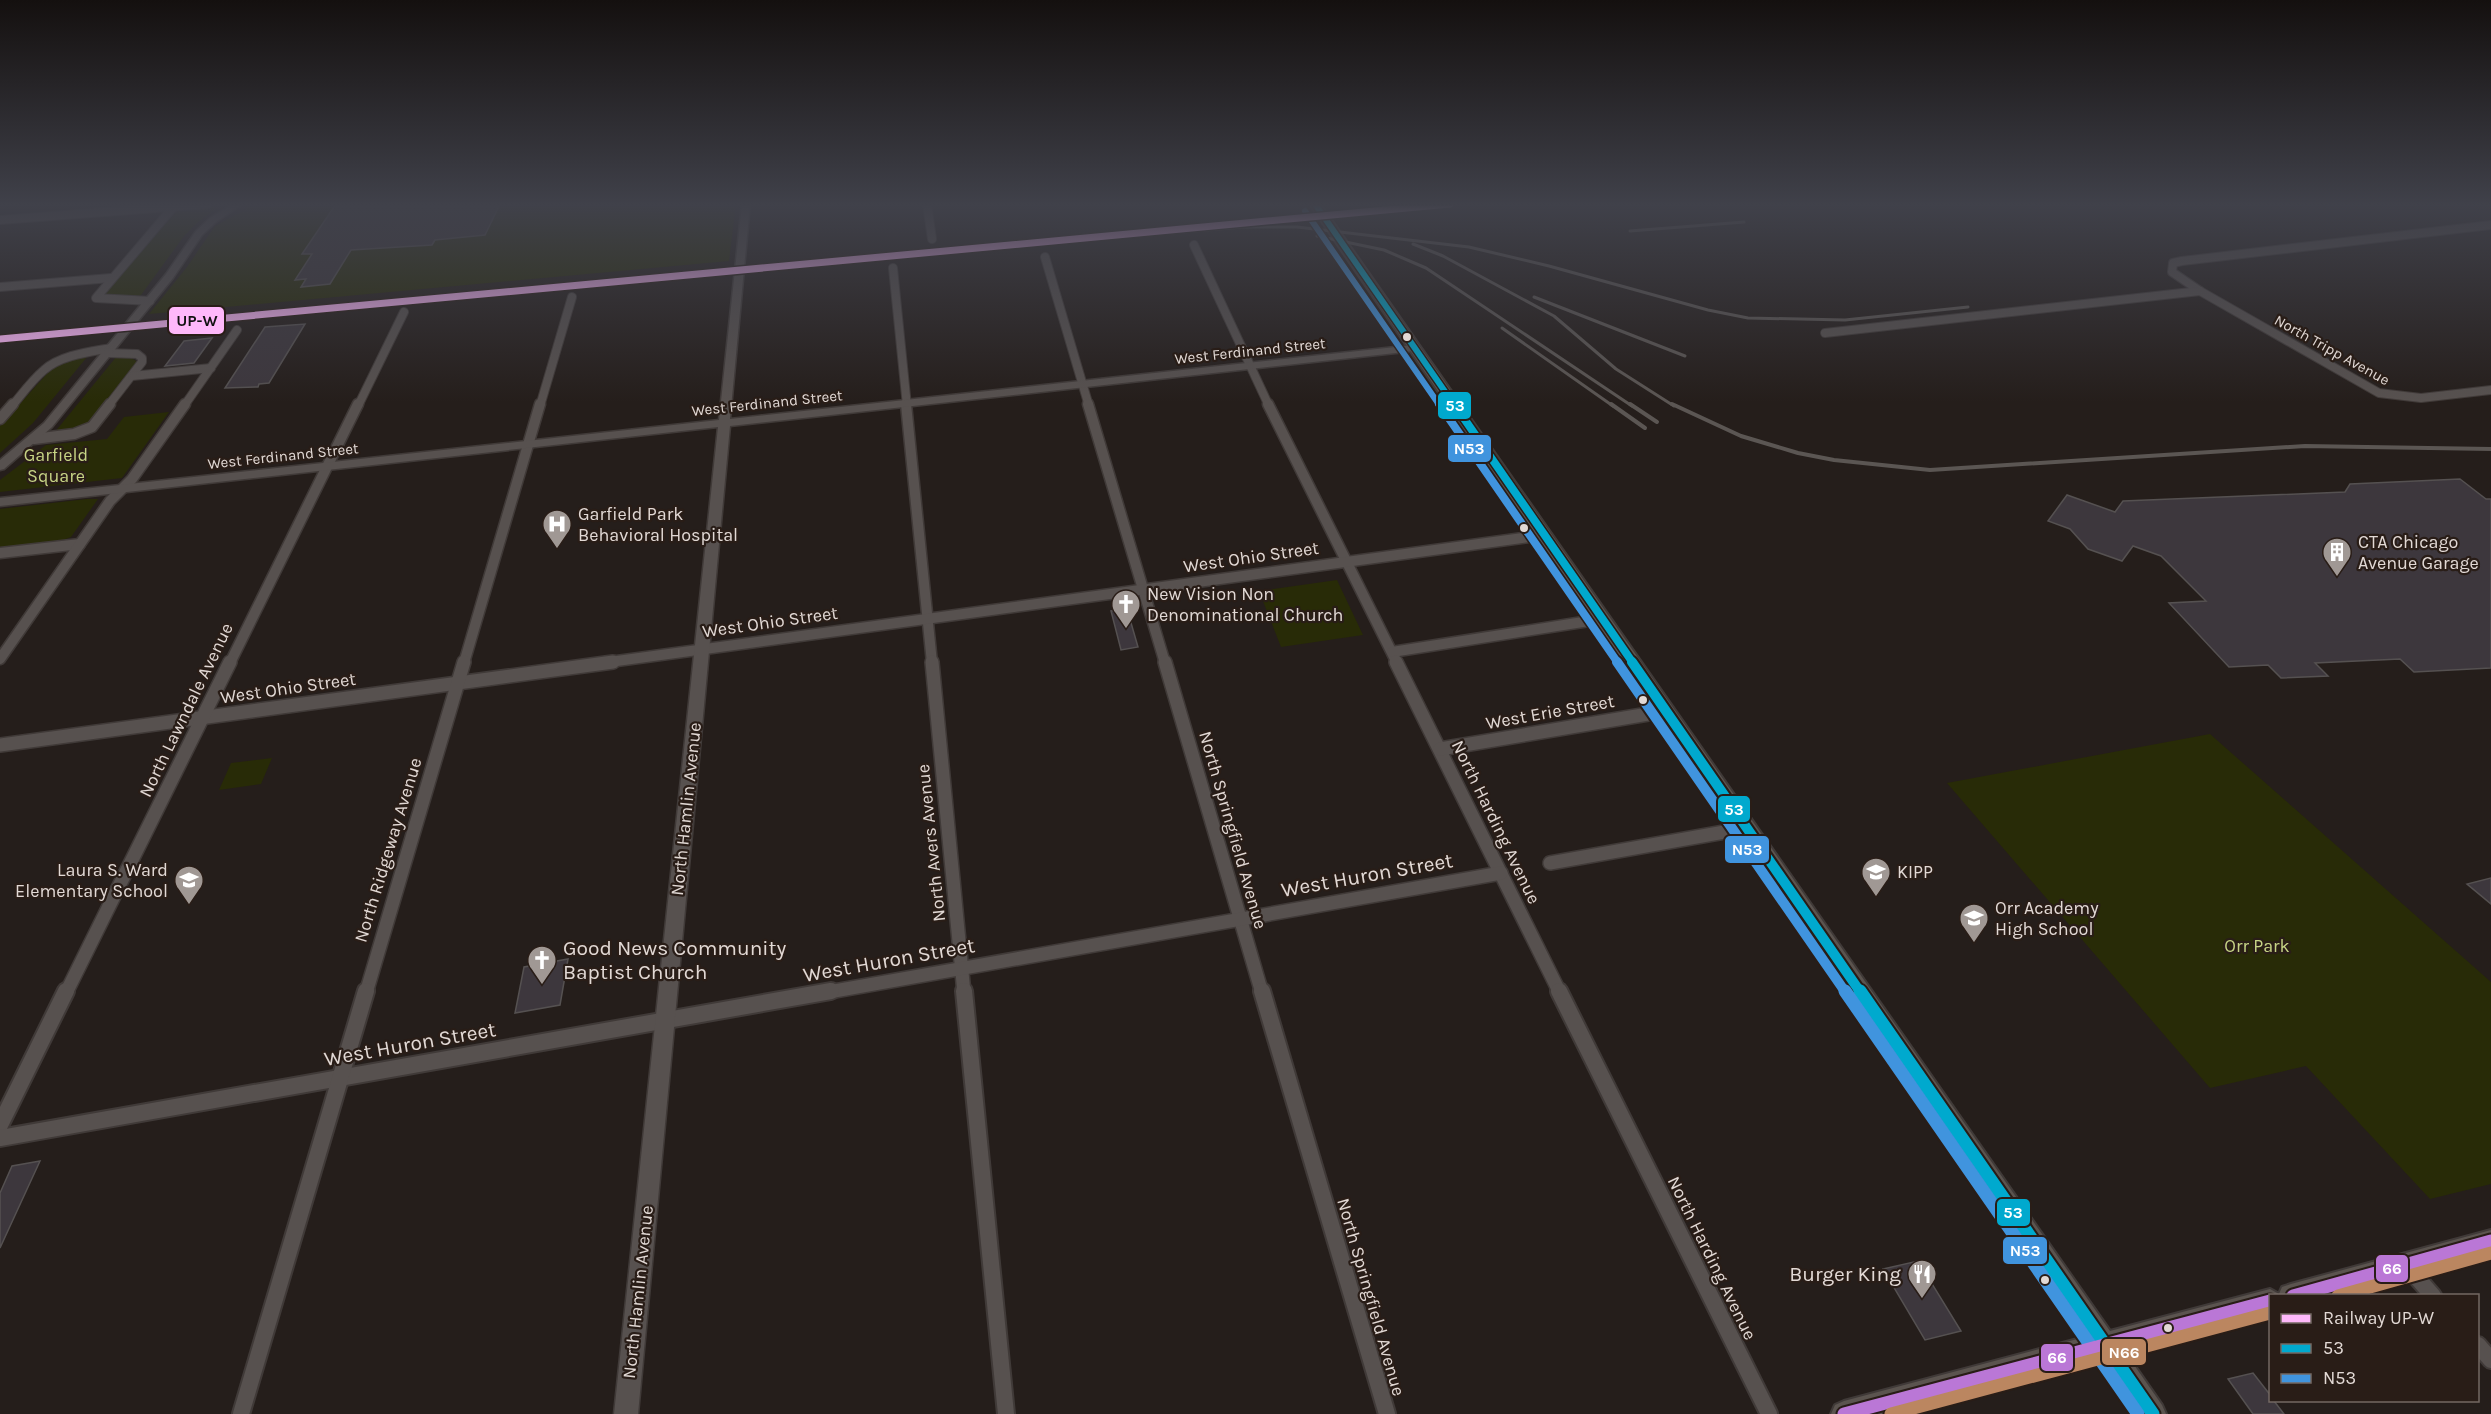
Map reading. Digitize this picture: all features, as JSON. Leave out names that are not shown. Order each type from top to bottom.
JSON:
[{"type":"main road","points":[[1360,270],[2153,1414]]},
{"type":"main road","points":[[2298,1294],[2491,1241]]},
{"type":"main road","points":[[1844,1414],[2269,1302]]},
{"type":"street","points":[[118,270],[96,298],[150,301]]},
{"type":"street","points":[[0,466],[34,439],[150,301],[172,270]]},
{"type":"street","name":"North Hamlin Avenue","points":[[626,1414],[740,270]]},
{"type":"street","name":"North Avers Avenue","points":[[893,270],[1006,1414]]},
{"type":"street","name":"North Springfield Avenue","points":[[1049,270],[1386,1414]]},
{"type":"street","name":"North Harding Avenue","points":[[1206,270],[1250,366],[1769,1414]]},
{"type":"street","name":"North Tripp Avenue","points":[[2171,270],[2178,278],[2367,388],[2392,397],[2423,399],[2491,390]]},
{"type":"street","points":[[0,287],[111,278]]},
{"type":"street","points":[[1825,333],[2200,291]]},
{"type":"street","name":"North Ridgeway Avenue","points":[[241,1414],[572,297]]},
{"type":"street","name":"North Lawndale Avenue","points":[[0,1125],[404,312]]},
{"type":"street","points":[[0,659],[110,501],[132,479],[237,330]]},
{"type":"street","name":"West Ferdinand Street","points":[[0,502],[1414,348]]},
{"type":"street","points":[[0,419],[44,370],[70,356],[109,351],[137,354],[142,358],[132,376],[92,427],[74,434],[34,439]]},
{"type":"street","points":[[132,376],[211,368]]},
{"type":"street","name":"West Ohio Street","points":[[0,746],[1544,535]]},
{"type":"street","points":[[0,553],[80,544]]},
{"type":"street","points":[[1392,652],[1602,619]]},
{"type":"street","name":"West Erie Street","points":[[1440,749],[1666,711]]},
{"type":"street","points":[[1550,863],[1747,828]]},
{"type":"street","name":"West Huron Street","points":[[0,1138],[1501,873]]},
{"type":"street","points":[[2405,1264],[2431,1294]]},
{"type":"street","points":[[2479,1346],[2491,1360]]},
{"type":"green space","points":[[125,270],[159,270],[141,295],[136,297],[105,293]]},
{"type":"green space","points":[[185,270],[631,270],[149,314]]},
{"type":"green space","points":[[126,355],[138,362],[88,427],[54,433],[117,356]]},
{"type":"green space","points":[[79,356],[87,357],[33,423],[0,453],[0,426],[53,367]]},
{"type":"green space","name":"Garfield Square","points":[[169,412],[122,478],[0,492],[0,480],[46,445],[107,439],[124,417]]},
{"type":"green space","name":"Garfield Square","points":[[98,499],[71,537],[58,542],[0,549],[0,509]]},
{"type":"green space","points":[[1337,580],[1363,635],[1281,647],[1259,591]]},
{"type":"green space","name":"Orr Park","points":[[2210,734],[2491,982],[2491,1184],[2430,1199],[2306,1066],[2210,1088],[1947,783]]},
{"type":"green space","points":[[272,758],[261,784],[219,790],[231,763]]},
{"type":"building","points":[[302,270],[339,270],[330,284],[301,287],[306,279],[295,280]]},
{"type":"building","points":[[305,324],[269,383],[259,384],[258,387],[225,388],[265,327]]},
{"type":"building","points":[[212,338],[194,363],[165,366],[184,341]]},
{"type":"building","name":"CTA Chicago Avenue Garage","points":[[2460,479],[2486,499],[2491,499],[2491,668],[2414,672],[2400,659],[2315,663],[2328,676],[2281,678],[2268,665],[2229,667],[2169,603],[2206,601],[2161,556],[2133,546],[2122,561],[2088,549],[2070,529],[2048,521],[2067,495],[2115,512],[2123,501],[2345,492],[2350,484]]},
{"type":"building","name":"New Vision Non Denominational Church","points":[[1127,609],[1138,647],[1121,650],[1111,611]]},
{"type":"building","points":[[2491,878],[2491,904],[2467,884]]},
{"type":"building","name":"Good News Community Baptist Church","points":[[568,959],[560,1005],[515,1013],[524,967]]},
{"type":"building","points":[[40,1161],[0,1248],[0,1193],[12,1166]]},
{"type":"building","name":"Burger King","points":[[1918,1261],[1961,1331],[1925,1340],[1883,1269]]},
{"type":"building","points":[[2253,1373],[2269,1393],[2269,1402],[2275,1402],[2284,1414],[2253,1414],[2228,1379]]},
{"type":"railway","points":[[0,341],[756,270]]},
{"type":"railway","points":[[1429,270],[1632,406]]},
{"type":"railway","points":[[1469,270],[1554,316],[1616,369],[1674,406]]},
{"type":"railway","points":[[1563,270],[1708,310],[1748,318],[1845,320],[1968,307]]},
{"type":"railway","points":[[1534,297],[1685,356]]},
{"type":"railway","points":[[1502,328],[1613,406]]},
{"type":"railway","points":[[1611,404],[1645,428]]},
{"type":"railway","points":[[1630,404],[1657,422]]},
{"type":"railway","points":[[1672,404],[1741,436],[1798,453],[1834,460],[1930,470],[2305,446],[2491,449]]},
{"type":"rail line","name":"UP-W","points":[[0,339],[741,270]]},
{"type":"transit line","name":"N53","points":[[1346,270],[2138,1414]]},
{"type":"transit line","name":"53","points":[[1361,270],[2153,1414]]},
{"type":"transit line","name":"66","points":[[2300,1294],[2491,1241]]},
{"type":"transit line","name":"N66","points":[[2345,1294],[2491,1253]]},
{"type":"transit line","name":"66","points":[[1844,1414],[2269,1301]]},
{"type":"transit line","name":"N66","points":[[1891,1414],[2269,1313]]},
{"type":"place","name":"Garfield Park Behavioral Hospital","points":[[557,550]]},
{"type":"place","name":"CTA Chicago Avenue Garage","points":[[2337,578]]},
{"type":"place","name":"New Vision Non Denominational Church","points":[[1126,630]]},
{"type":"place","name":"KIPP","points":[[1876,898]]},
{"type":"place","name":"Laura S. Ward Elementary School","points":[[189,906]]},
{"type":"place","name":"Orr Academy High School","points":[[1974,944]]},
{"type":"place","name":"Good News Community Baptist Church","points":[[542,986]]},
{"type":"place","name":"Burger King","points":[[1922,1300]]}]
